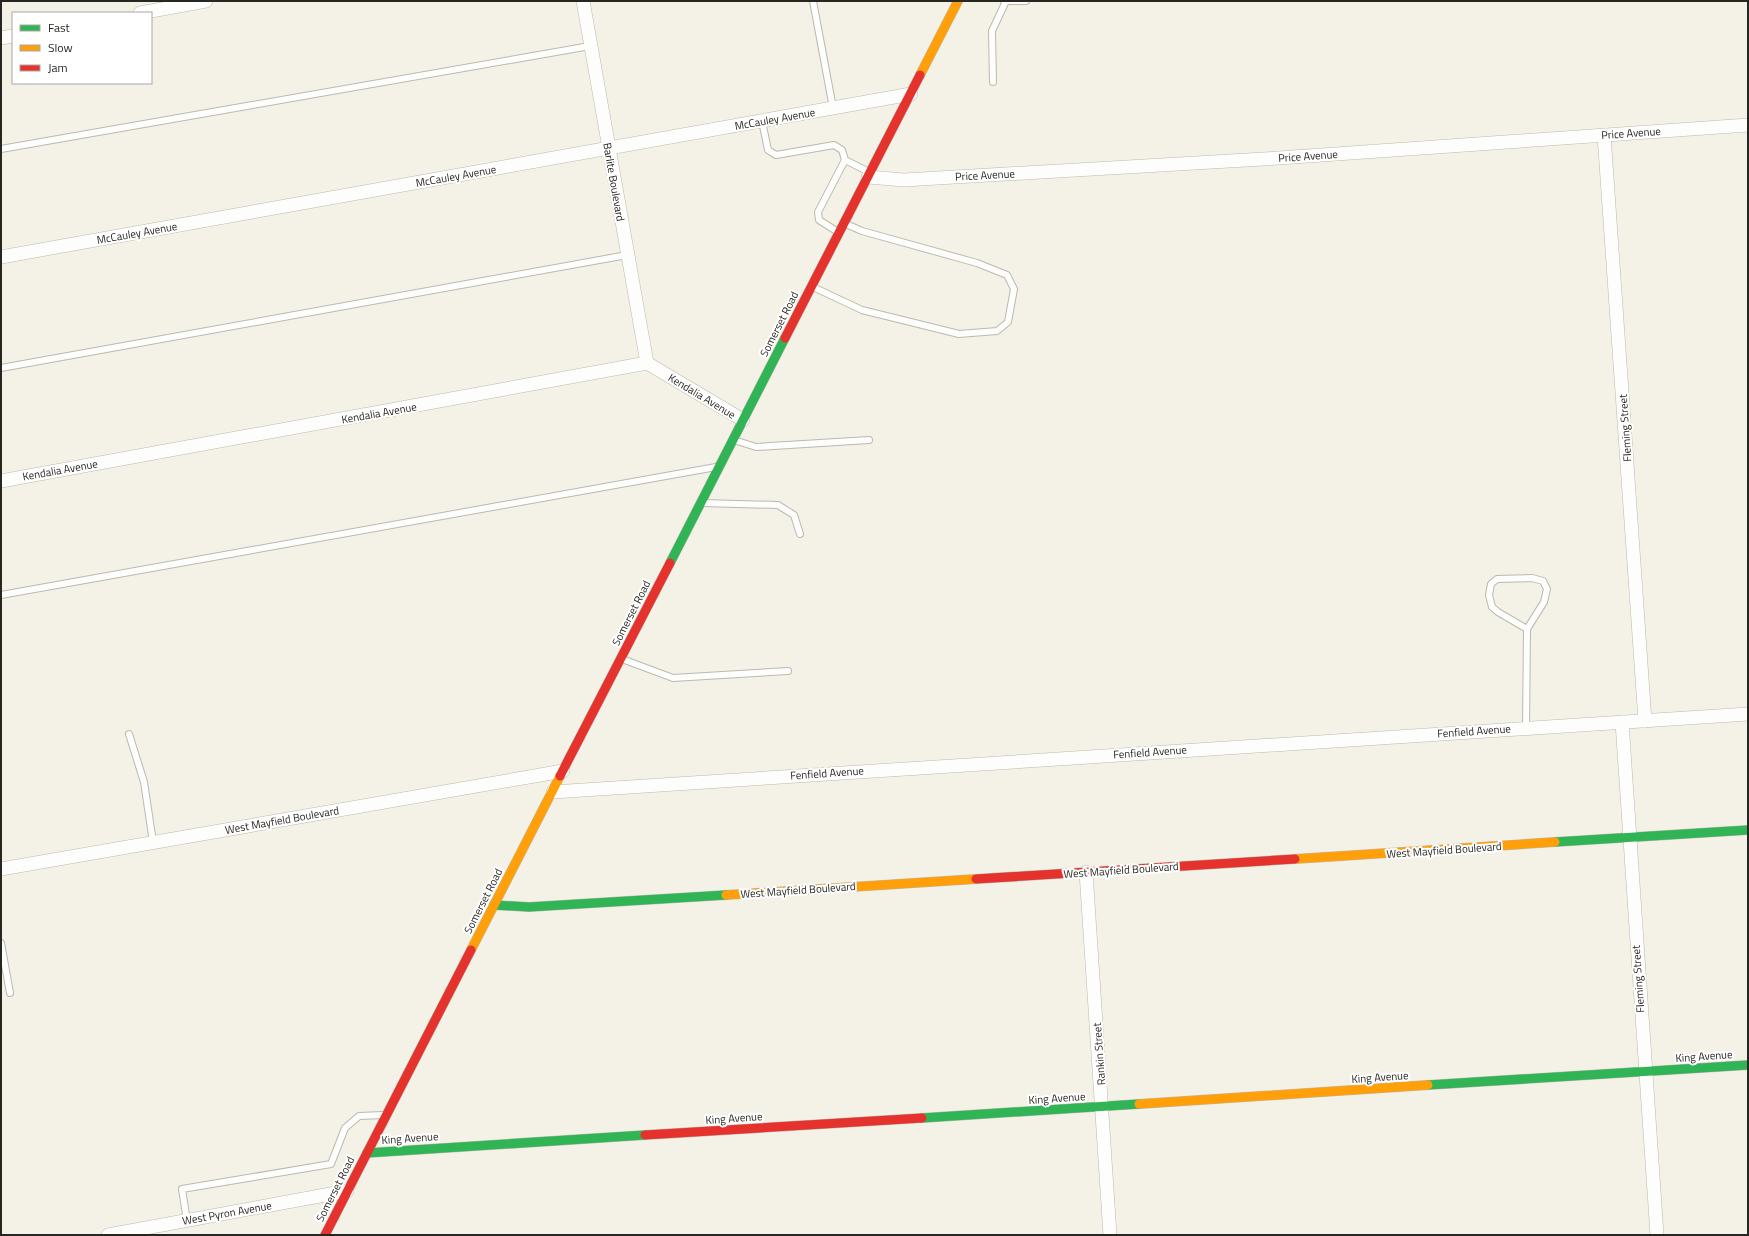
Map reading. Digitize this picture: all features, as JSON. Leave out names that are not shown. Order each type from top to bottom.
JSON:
[{"type":"street","points":[[146,12],[206,1]]},
{"type":"street","name":"Barlite Boulevard","points":[[583,1],[647,363]]},
{"type":"street","name":"Somerset Road","points":[[325,1235],[958,1]]},
{"type":"street","points":[[1,38],[12,36]]},
{"type":"street","name":"McCauley Avenue","points":[[1,257],[911,94]]},
{"type":"street","name":"Price Avenue","points":[[869,175],[904,180],[1287,158],[1748,125]]},
{"type":"street","name":"Fleming Street","points":[[1604,135],[1645,721]]},
{"type":"street","name":"Kendalia Avenue","points":[[1,481],[647,363],[743,420]]},
{"type":"street","name":"Fenfield Avenue","points":[[552,792],[1748,714]]},
{"type":"street","name":"Fleming Street","points":[[1622,722],[1644,1072],[1657,1235]]},
{"type":"street","name":"West Mayfield Boulevard","points":[[1,869],[563,771]]},
{"type":"street","name":"West Mayfield Boulevard","points":[[494,906],[529,907],[1748,830]]},
{"type":"street","name":"Rankin Street","points":[[1086,872],[1110,1235]]},
{"type":"street","name":"King Avenue","points":[[367,1153],[1748,1065]]},
{"type":"street","name":"West Pyron Avenue","points":[[108,1235],[347,1191]]},
{"type":"lane","points":[[813,1],[833,108]]},
{"type":"lane","points":[[993,82],[992,31],[1005,1],[1026,1]]},
{"type":"lane","points":[[1,149],[590,46]]},
{"type":"lane","points":[[762,121],[768,150],[776,155],[834,145],[842,150],[845,160],[869,175]]},
{"type":"lane","points":[[840,232],[819,220],[818,212],[845,160]]},
{"type":"lane","points":[[812,287],[846,304],[862,310],[959,334],[997,331],[1008,322],[1014,289],[1008,275],[977,264],[862,231],[845,223]]},
{"type":"lane","points":[[1,368],[627,255]]},
{"type":"lane","points":[[733,440],[756,447],[870,440]]},
{"type":"lane","points":[[1,595],[720,466]]},
{"type":"lane","points":[[701,503],[778,505],[794,515],[800,534]]},
{"type":"lane","points":[[1526,728],[1527,629],[1544,602],[1547,589],[1542,581],[1532,578],[1497,579],[1492,584],[1488,595],[1492,607],[1527,629]]},
{"type":"lane","points":[[621,658],[673,678],[788,671]]},
{"type":"lane","points":[[129,734],[144,782],[154,842]]},
{"type":"lane","points":[[1,943],[10,993]]},
{"type":"lane","points":[[188,1220],[182,1189],[331,1164],[344,1128],[359,1116],[387,1115]]},
{"type":"traffic: fast","points":[[670,563],[785,338]]},
{"type":"traffic: fast","points":[[1555,842],[1748,830]]},
{"type":"traffic: fast","points":[[494,905],[529,907],[726,895]]},
{"type":"traffic: fast","points":[[1428,1085],[1748,1065]]},
{"type":"traffic: fast","points":[[922,1118],[1139,1104]]},
{"type":"traffic: fast","points":[[367,1153],[645,1135]]},
{"type":"traffic: slow","points":[[920,75],[958,1]]},
{"type":"traffic: slow","points":[[471,950],[560,776]]},
{"type":"traffic: slow","points":[[1295,859],[1555,842]]},
{"type":"traffic: slow","points":[[726,895],[976,879]]},
{"type":"traffic: slow","points":[[1139,1104],[1428,1085]]},
{"type":"traffic: jam","points":[[785,338],[920,75]]},
{"type":"traffic: jam","points":[[560,776],[670,563]]},
{"type":"traffic: jam","points":[[976,879],[1295,859]]},
{"type":"traffic: jam","points":[[325,1235],[471,950]]},
{"type":"traffic: jam","points":[[645,1135],[922,1118]]}]
